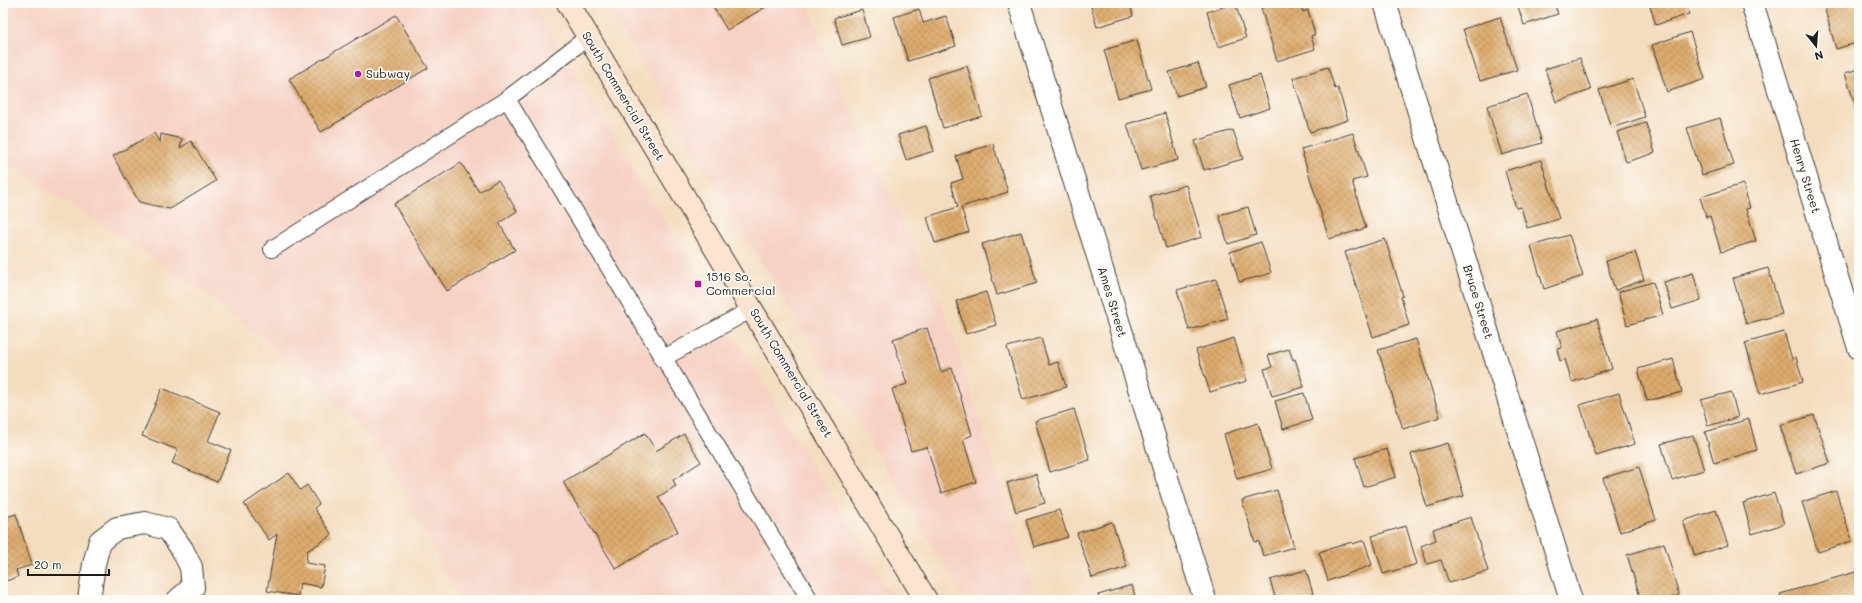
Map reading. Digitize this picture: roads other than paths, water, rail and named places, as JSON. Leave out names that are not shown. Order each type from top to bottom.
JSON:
[{"type":"main road","name":"South Commercial Street","points":[[568,3],[926,600]]},
{"type":"street","name":"Ames Street","points":[[1020,3],[1206,600]]},
{"type":"street","name":"Bruce Street","points":[[1385,3],[1571,600]]},
{"type":"street","name":"Henry Street","points":[[1752,3],[1859,348]]},
{"type":"street","points":[[89,600],[94,564],[100,541],[117,528],[145,523],[168,529],[182,549],[191,568],[194,588],[178,600]]},
{"type":"lane","points":[[272,248],[507,99],[588,37]]},
{"type":"lane","points":[[507,99],[662,358],[810,600]]},
{"type":"lane","points":[[662,358],[752,309]]},
{"type":"place","name":"Subway","points":[[358,74]]},
{"type":"place","name":"1516 So. Commercial","points":[[698,284]]}]
